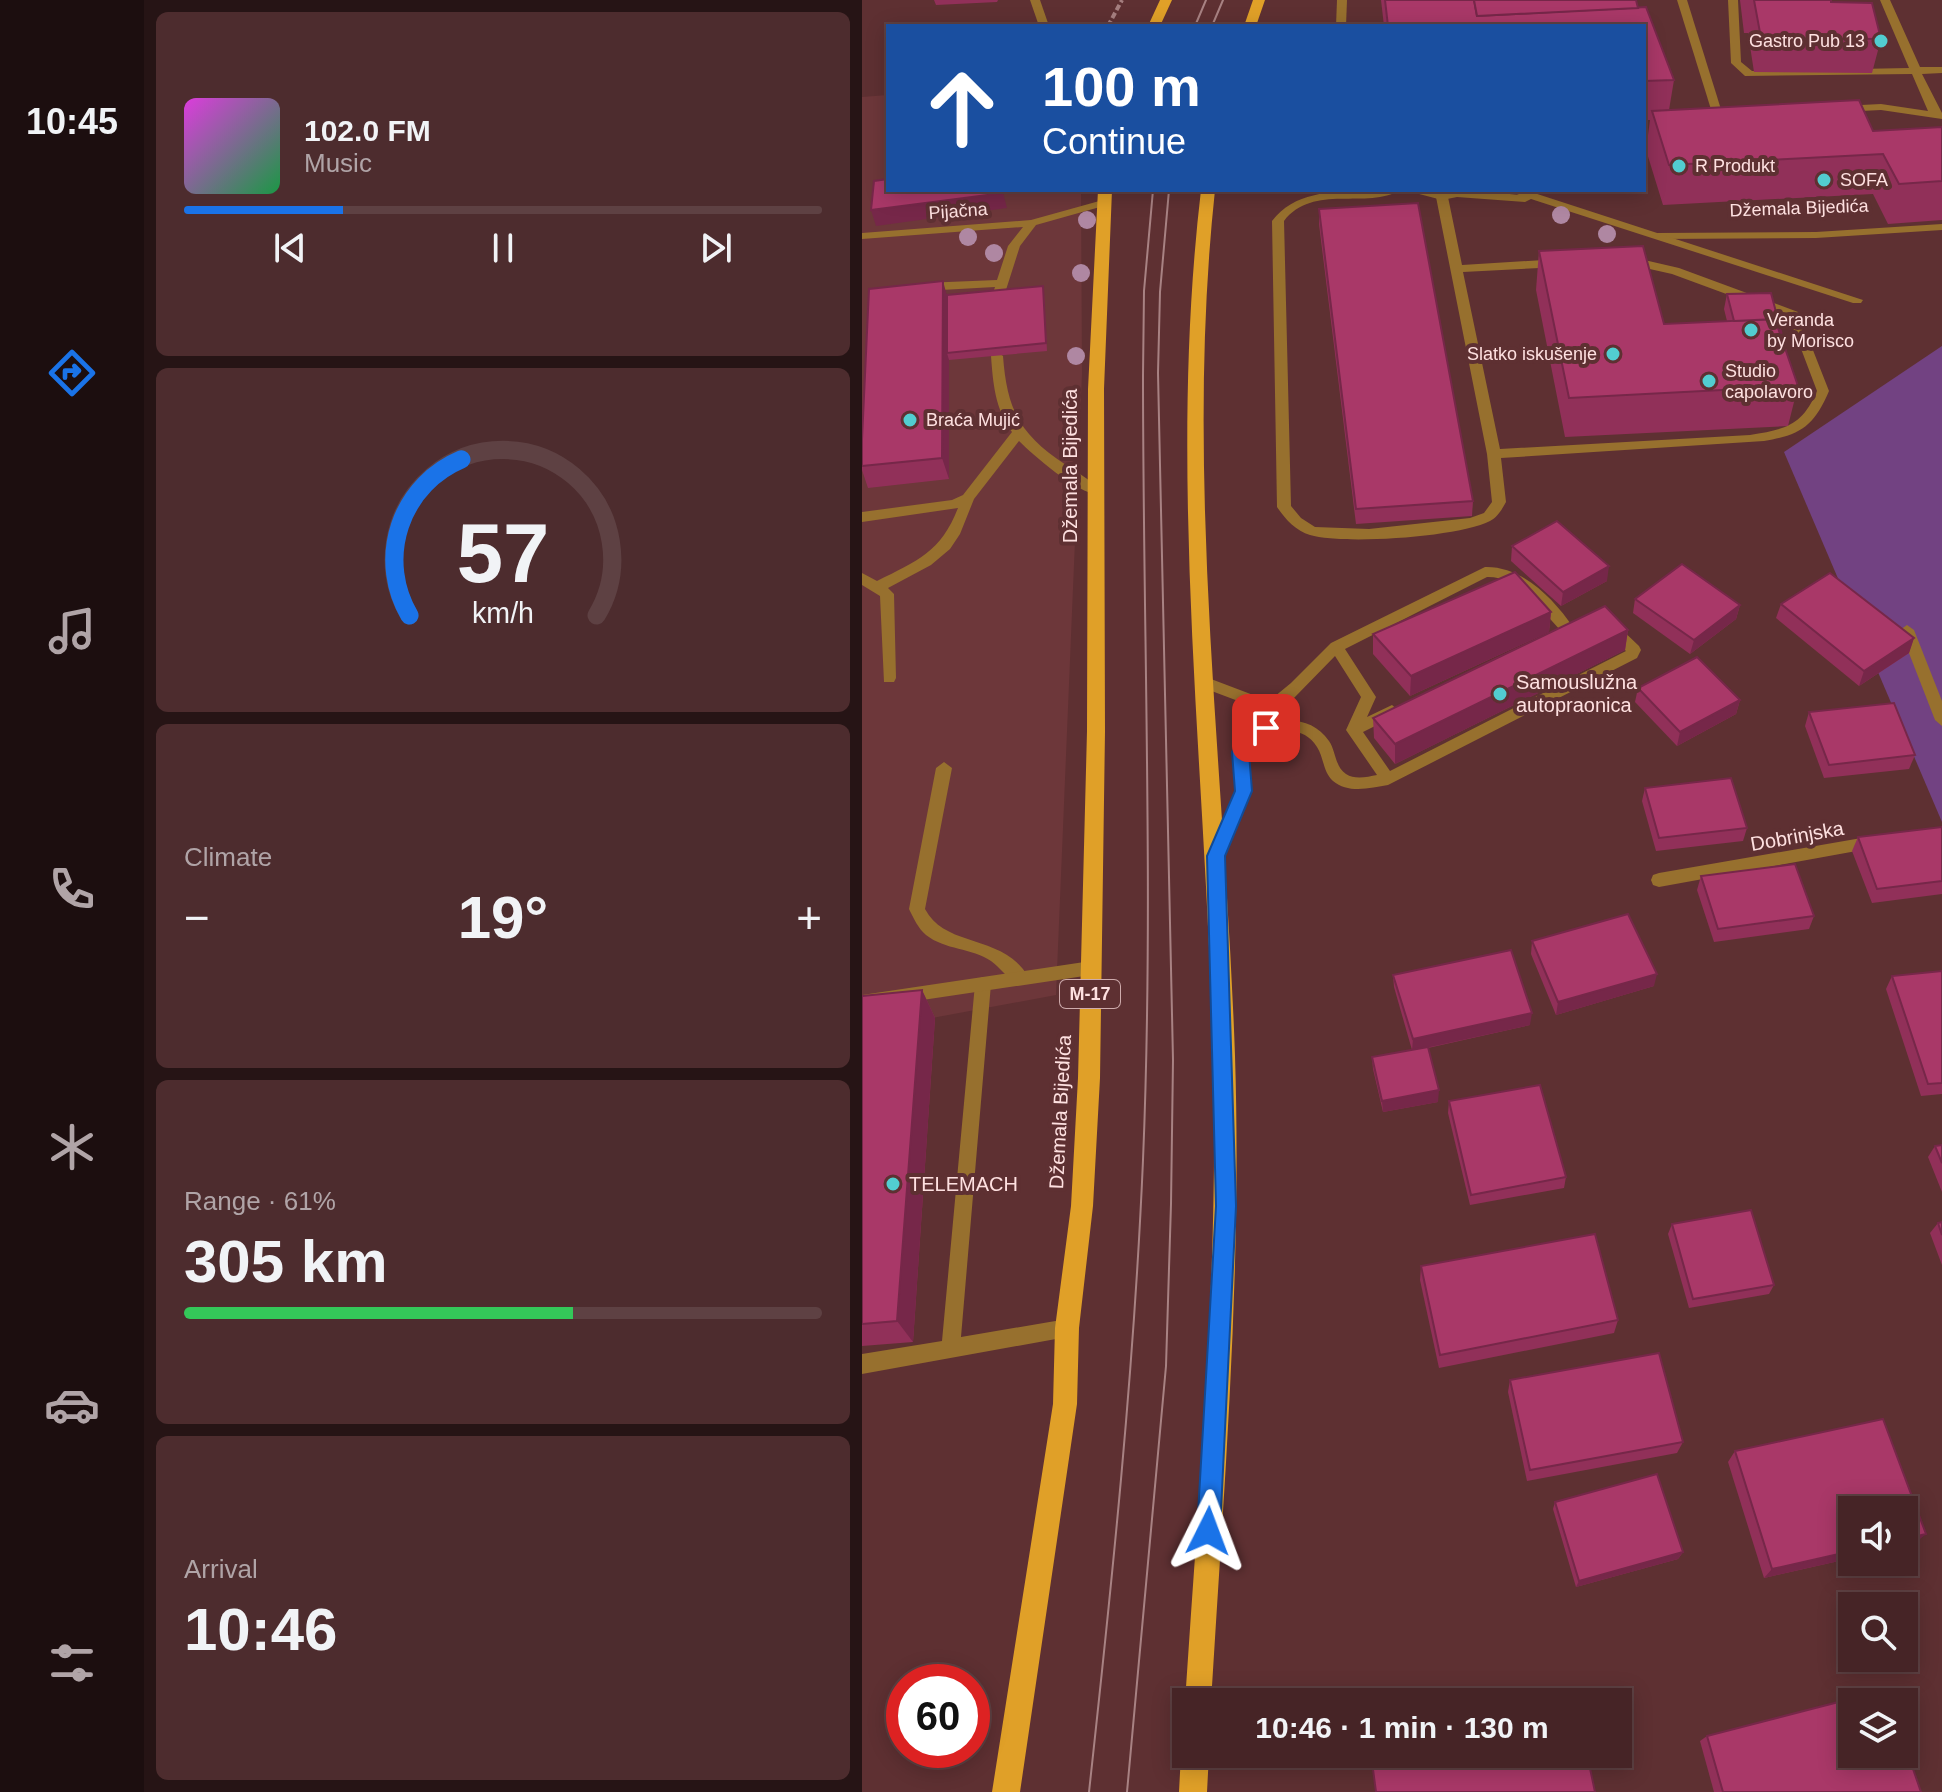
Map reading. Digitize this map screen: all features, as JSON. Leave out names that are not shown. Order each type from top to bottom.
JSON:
[{"type":"main road","points":[[1155,24],[1166,0]]},
{"type":"main road","points":[[1251,24],[1259,0]]},
{"type":"main road","points":[[1199,1688],[1226,1206],[1216,856],[1195,408],[1198,291],[1208,192]]},
{"type":"main road","name":"Džemala Bijedića","points":[[1006,1792],[1065,1404],[1067,1328],[1082,1206],[1091,968],[1096,731],[1095,491],[1104,196]]},
{"type":"main road","points":[[1193,1792],[1194,1768]]},
{"type":"street","points":[[1035,0],[1043,24]]},
{"type":"street","points":[[1341,24],[1342,0]]},
{"type":"street","points":[[1682,0],[1719,119]]},
{"type":"street","points":[[1733,0],[1736,63],[1749,74],[1920,73],[1942,70]]},
{"type":"street","points":[[1885,0],[1938,115]]},
{"type":"street","points":[[1822,111],[1881,107],[1938,115]]},
{"type":"street","points":[[1705,121],[1734,118]]},
{"type":"street","points":[[1375,192],[1310,199],[1283,212],[1278,221],[1284,507],[1293,520],[1313,532],[1335,536],[1454,526],[1484,519],[1499,502],[1494,454],[1442,197],[1419,192]]},
{"type":"street","name":"Džemala Bijedića","points":[[1442,197],[1463,192],[1542,201]]},
{"type":"street","name":"Džemala Bijedića","points":[[1519,192],[1857,300]]},
{"type":"street","name":"Pijačna","points":[[862,236],[1032,223],[1104,196]]},
{"type":"street","points":[[998,298],[1014,246],[1032,223]]},
{"type":"street","name":"Džemala Bijedića","points":[[1658,236],[1816,235],[1942,227]]},
{"type":"street","points":[[1494,454],[1750,439],[1791,432],[1814,415],[1823,391],[1794,315],[1675,271],[1625,260],[1610,261]]},
{"type":"street","points":[[1458,269],[1579,262]]},
{"type":"street","points":[[908,288],[1001,283]]},
{"type":"street","points":[[997,356],[997,392],[1017,434],[1095,491]]},
{"type":"street","points":[[879,586],[947,547],[955,537],[968,498],[1017,434]]},
{"type":"street","points":[[862,517],[954,504],[968,498]]},
{"type":"street","points":[[1206,683],[1270,707],[1291,696],[1312,668],[1336,647],[1485,572],[1500,569],[1513,576],[1564,627]]},
{"type":"street","points":[[862,578],[879,586],[887,594],[889,678]]},
{"type":"street","points":[[1216,856],[1244,791],[1240,752],[1250,739],[1266,728],[1288,724],[1308,732],[1323,744],[1335,775],[1349,783],[1388,779],[1632,654],[1634,650],[1599,616]]},
{"type":"street","points":[[1907,630],[1942,720]]},
{"type":"street","points":[[1336,647],[1369,697],[1353,730]]},
{"type":"street","points":[[1353,730],[1410,703]]},
{"type":"street","points":[[1353,730],[1388,779]]},
{"type":"street","points":[[944,768],[917,909],[923,925],[934,933],[996,955],[1021,978]]},
{"type":"street","name":"Dobrinjska","points":[[1659,880],[1895,839]]},
{"type":"street","points":[[862,1002],[1091,968]]},
{"type":"street","points":[[951,1348],[983,984]]},
{"type":"street","points":[[862,1364],[1067,1328]]},
{"type":"path","points":[[1109,24],[1122,0]]},
{"type":"shaded area","points":[[886,95],[886,192],[1081,192],[1082,373],[1056,995],[862,1031],[862,97]]},
{"type":"shaded area","points":[[1942,346],[1942,822],[1784,452]]},
{"type":"building","points":[[1385,0],[1474,0],[1477,16],[1646,7],[1674,80],[1646,81],[1646,24],[1388,24]]},
{"type":"building","points":[[1474,0],[1636,0],[1638,8],[1477,16]]},
{"type":"building","points":[[1754,0],[1872,3],[1881,39],[1761,38]]},
{"type":"building","points":[[1859,100],[1873,131],[1942,127],[1942,181],[1899,184],[1883,154],[1669,165],[1652,111]]},
{"type":"building","points":[[886,179],[886,192],[1003,193],[871,210],[874,181]]},
{"type":"building","points":[[1418,203],[1473,501],[1356,509],[1319,209]]},
{"type":"building","points":[[1643,246],[1664,324],[1775,319],[1798,386],[1569,398],[1539,251]]},
{"type":"building","name":"Braća Mujić","points":[[943,281],[942,458],[862,466],[869,289]]},
{"type":"building","points":[[1043,286],[1046,343],[947,353],[947,295]]},
{"type":"building","points":[[1771,293],[1782,335],[1775,319],[1734,321],[1727,294]]},
{"type":"building","points":[[1557,521],[1609,566],[1563,592],[1512,546]]},
{"type":"building","points":[[1682,564],[1740,605],[1694,640],[1635,599]]},
{"type":"building","points":[[1515,572],[1551,612],[1411,676],[1373,634]]},
{"type":"building","points":[[1830,573],[1914,638],[1864,671],[1781,604]]},
{"type":"building","points":[[1605,606],[1628,630],[1395,744],[1373,718]]},
{"type":"building","points":[[1697,657],[1740,700],[1680,732],[1638,688]]},
{"type":"building","points":[[1894,703],[1915,755],[1829,765],[1809,712]]},
{"type":"building","points":[[1731,778],[1747,828],[1659,838],[1645,788]]},
{"type":"building","points":[[1942,827],[1942,881],[1877,889],[1858,837]]},
{"type":"building","points":[[1795,864],[1814,916],[1718,929],[1701,876]]},
{"type":"building","points":[[1628,914],[1657,974],[1558,1002],[1532,941]]},
{"type":"building","points":[[1511,950],[1532,1013],[1413,1039],[1393,975]]},
{"type":"building","points":[[1942,971],[1942,1083],[1928,1084],[1892,976]]},
{"type":"building","name":"TELEMACH","points":[[922,990],[897,1321],[862,1324],[862,996]]},
{"type":"building","points":[[1428,1047],[1439,1090],[1382,1101],[1372,1057]]},
{"type":"building","points":[[1540,1085],[1566,1177],[1471,1195],[1449,1101]]},
{"type":"building","points":[[1942,1145],[1942,1163],[1935,1146]]},
{"type":"building","points":[[1751,1210],[1774,1285],[1693,1299],[1672,1224]]},
{"type":"building","points":[[1595,1234],[1618,1320],[1440,1355],[1421,1266]]},
{"type":"building","points":[[1659,1353],[1683,1442],[1530,1470],[1510,1380]]},
{"type":"building","points":[[1883,1419],[1912,1496],[1838,1496],[1838,1554],[1772,1569],[1735,1451]]},
{"type":"building","points":[[1657,1474],[1683,1552],[1579,1581],[1555,1502]]},
{"type":"building","points":[[1918,1513],[1926,1534],[1918,1536]]},
{"type":"building","points":[[1838,1702],[1838,1768],[1913,1768],[1921,1792],[1723,1792],[1707,1736]]},
{"type":"building","points":[[1373,1768],[1590,1768],[1595,1792],[1376,1792]]},
{"type":"tram line","points":[[1196,24],[1206,0]]},
{"type":"tram line","points":[[1213,24],[1223,0]]},
{"type":"tram line","points":[[1089,1792],[1128,1397],[1143,1160],[1148,964],[1143,375],[1144,291],[1153,192]]},
{"type":"tram line","points":[[1127,1792],[1166,1366],[1171,1204],[1173,1060],[1158,373],[1160,292],[1169,192]]},
{"type":"place","name":"Gastro Pub 13","points":[[1881,41]]},
{"type":"place","name":"R Produkt","points":[[1679,166]]},
{"type":"place","name":"SOFA","points":[[1824,180]]},
{"type":"place","name":"Veranda by Morisco","points":[[1751,330]]},
{"type":"place","name":"Slatko iskušenje","points":[[1613,354]]},
{"type":"place","name":"Studio capolavoro","points":[[1709,381]]},
{"type":"place","name":"Braća Mujić","points":[[910,420]]},
{"type":"place","name":"Samouslužna autopraonica","points":[[1500,694]]},
{"type":"place","name":"TELEMACH","points":[[893,1184]]},
{"type":"route","points":[[1208,1531],[1226,1206],[1216,856],[1244,791],[1240,752],[1250,739],[1266,728]]}]
